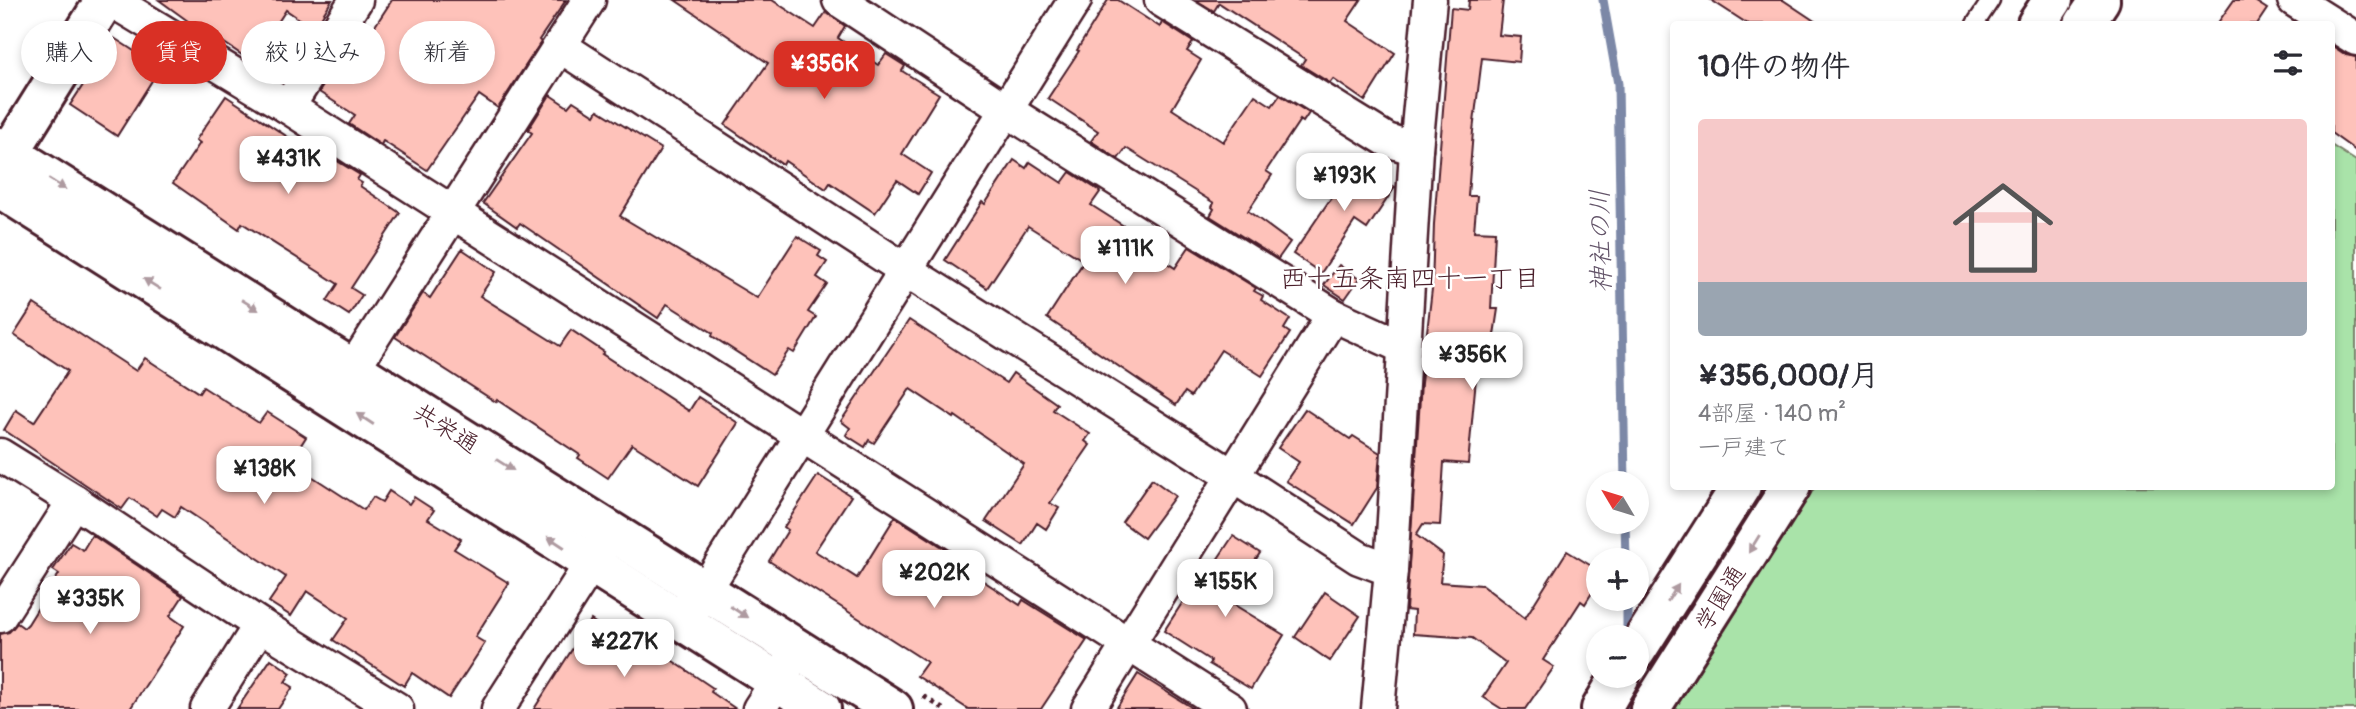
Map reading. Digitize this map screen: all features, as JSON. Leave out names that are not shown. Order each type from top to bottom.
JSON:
[{"type":"street","points":[[3,175],[105,0]]},
{"type":"street","points":[[111,0],[288,107],[1230,709]]},
{"type":"street","points":[[288,107],[356,0]]},
{"type":"street","points":[[343,384],[589,0]]},
{"type":"street","points":[[839,0],[1006,110],[1333,315],[1403,347]]},
{"type":"street","points":[[685,622],[1076,0]]},
{"type":"street","points":[[1161,0],[1387,140],[1416,149]]},
{"type":"street","points":[[1378,709],[1391,570],[1416,149],[1430,0]]},
{"type":"street","points":[[2039,21],[2053,0]]},
{"type":"street","points":[[2086,21],[2100,0]]},
{"type":"street","points":[[2294,0],[2327,21]]},
{"type":"street","points":[[2335,26],[2356,40]]},
{"type":"street","points":[[560,46],[907,271],[1359,558],[1391,570]]},
{"type":"street","name":"共栄通","points":[[3,175],[343,384],[612,533],[892,709]]},
{"type":"street","points":[[1088,709],[1333,315]]},
{"type":"street","name":"共栄通","points":[[343,384],[591,565],[685,622],[768,695],[821,709]]},
{"type":"street","points":[[0,455],[260,625],[397,709]]},
{"type":"street","name":"学園通","points":[[1649,631],[1738,490]]},
{"type":"street","name":"学園通","points":[[1650,709],[1788,490]]},
{"type":"street","points":[[0,616],[74,501]]},
{"type":"street","points":[[498,709],[612,533]]},
{"type":"street","points":[[206,709],[260,625]]},
{"type":"street","points":[[768,695],[797,649]]},
{"type":"street","points":[[1601,709],[1613,688]]},
{"type":"lane","points":[[1977,21],[1991,0]]},
{"type":"green space","points":[[2335,148],[2356,161],[2356,709],[1675,709],[1813,490],[2335,490]]},
{"type":"building","points":[[159,0],[332,0],[319,21],[302,21],[286,10],[279,21],[241,21],[241,54],[227,45],[227,21],[188,21]]},
{"type":"building","points":[[392,0],[566,0],[498,108],[479,95],[427,170],[383,141],[381,145],[349,124],[355,115],[319,92],[324,84],[385,84],[385,21],[378,21]]},
{"type":"building","points":[[675,0],[772,0],[815,28],[826,12],[845,26],[838,38],[878,65],[886,54],[905,66],[902,71],[939,94],[902,154],[931,173],[918,194],[897,180],[875,213],[830,183],[826,189],[785,161],[783,165],[725,125],[768,63]]},
{"type":"building","points":[[1108,0],[1118,0],[1160,27],[1162,22],[1193,42],[1187,51],[1201,60],[1172,109],[1223,142],[1255,95],[1272,106],[1280,95],[1309,113],[1303,122],[1300,120],[1266,171],[1272,175],[1248,211],[1290,242],[1278,259],[1210,216],[1214,203],[1126,148],[1118,159],[1091,141],[1098,131],[1048,98]]},
{"type":"building","points":[[1196,0],[1361,0],[1347,21],[1395,53],[1365,101],[1333,79],[1330,83],[1301,65],[1305,59],[1219,3],[1214,11]]},
{"type":"building","points":[[1469,0],[1503,0],[1499,35],[1521,37],[1519,62],[1482,58],[1473,131],[1468,196],[1477,196],[1474,231],[1495,232],[1491,309],[1498,309],[1492,348],[1479,346],[1468,464],[1444,462],[1440,525],[1423,524],[1416,535],[1443,555],[1440,582],[1482,585],[1525,618],[1567,551],[1586,563],[1586,602],[1581,601],[1543,660],[1554,667],[1525,709],[1502,709],[1483,697],[1506,663],[1472,638],[1413,634],[1414,611],[1406,610],[1451,8],[1468,10]]},
{"type":"building","points":[[1711,0],[1783,0],[1814,21],[1743,21]]},
{"type":"building","points":[[2234,0],[2253,0],[2267,9],[2259,21],[2219,21]]},
{"type":"building","points":[[117,40],[131,49],[131,84],[150,84],[117,136],[70,105],[84,84],[117,84]]},
{"type":"building","points":[[2335,48],[2346,55],[2356,57],[2356,151],[2335,136]]},
{"type":"building","points":[[550,95],[568,107],[573,101],[595,115],[598,110],[661,149],[620,216],[757,298],[797,236],[821,251],[818,256],[827,262],[817,277],[827,284],[808,312],[816,317],[794,353],[789,350],[772,375],[667,304],[658,318],[520,223],[517,227],[483,203],[532,133],[528,130]]},
{"type":"building","points":[[226,96],[303,147],[306,142],[360,175],[357,180],[362,183],[360,186],[400,213],[351,288],[362,295],[349,315],[327,301],[338,284],[242,223],[239,229],[173,183],[200,143],[196,140]]},
{"type":"building","points":[[1351,159],[1395,187],[1367,229],[1355,221],[1321,273],[1293,254],[1333,195],[1328,192]]},
{"type":"building","points":[[1014,160],[1026,168],[1030,162],[1062,183],[1070,172],[1098,190],[1100,192],[1091,205],[1141,237],[1137,243],[1175,268],[1189,247],[1256,288],[1254,291],[1263,296],[1261,300],[1290,319],[1284,329],[1290,333],[1262,376],[1221,350],[1191,396],[1185,392],[1176,405],[1047,318],[1084,261],[1028,226],[987,288],[945,260],[982,202],[985,204]]},
{"type":"building","points":[[462,249],[496,272],[480,296],[560,346],[571,330],[604,352],[602,354],[689,411],[698,397],[738,423],[698,486],[632,444],[608,478],[578,458],[580,455],[497,400],[496,402],[395,337],[423,293],[430,298]]},
{"type":"building","points":[[1339,265],[1359,279],[1345,299],[1324,285]]},
{"type":"building","points":[[34,304],[136,371],[145,358],[199,393],[203,387],[259,423],[267,412],[306,437],[290,462],[364,510],[373,497],[382,502],[389,491],[409,504],[414,497],[434,510],[428,519],[461,539],[454,549],[509,583],[475,637],[485,643],[449,698],[412,673],[404,686],[333,640],[348,618],[307,591],[291,616],[269,602],[286,577],[181,507],[175,517],[162,509],[157,516],[130,498],[122,509],[4,430],[16,410],[34,422],[68,371],[14,335]]},
{"type":"building","points":[[909,320],[1006,383],[1013,373],[1057,404],[1053,410],[1090,434],[1085,441],[1090,445],[1050,503],[1059,508],[1046,529],[1037,523],[1023,545],[986,521],[1024,464],[955,416],[954,418],[910,389],[874,443],[869,440],[865,447],[846,435],[850,428],[841,421]]},
{"type":"building","points":[[1305,409],[1350,439],[1353,436],[1380,453],[1377,488],[1354,524],[1286,481],[1299,462],[1278,448]]},
{"type":"building","points":[[818,475],[851,496],[815,551],[857,578],[895,517],[947,550],[944,555],[1020,605],[1023,600],[1087,640],[1041,709],[968,709],[917,676],[927,662],[769,561],[788,530],[784,527]]},
{"type":"building","points":[[1152,479],[1175,496],[1144,538],[1122,522]]},
{"type":"building","points":[[92,535],[183,596],[170,616],[184,626],[130,709],[0,709],[0,634],[9,632],[17,623],[24,628],[28,624],[59,574],[53,570],[71,543],[83,550]]},
{"type":"building","points":[[1233,536],[1260,553],[1228,601],[1284,635],[1251,689],[1209,664],[1211,661],[1164,631],[1206,566],[1211,569]]},
{"type":"building","points":[[1325,592],[1360,616],[1330,661],[1295,637]]},
{"type":"building","points":[[591,620],[633,648],[639,640],[664,655],[713,688],[711,692],[736,709],[534,709]]},
{"type":"building","points":[[271,659],[291,673],[285,682],[293,687],[278,709],[237,709]]},
{"type":"building","points":[[1138,674],[1194,709],[1116,709]]},
{"type":"waterway","name":"神社の川","points":[[1603,0],[1618,84],[1625,471]]},
{"type":"waterway","name":"神社の川","points":[[1625,534],[1626,548]]},
{"type":"waterway","name":"神社の川","points":[[1627,611],[1627,625]]},
{"type":"waterway","name":"神社の川","points":[[1628,690],[1629,709]]},
{"type":"district","name":"西十五条南四十一丁目","points":[[1410,278]]}]
